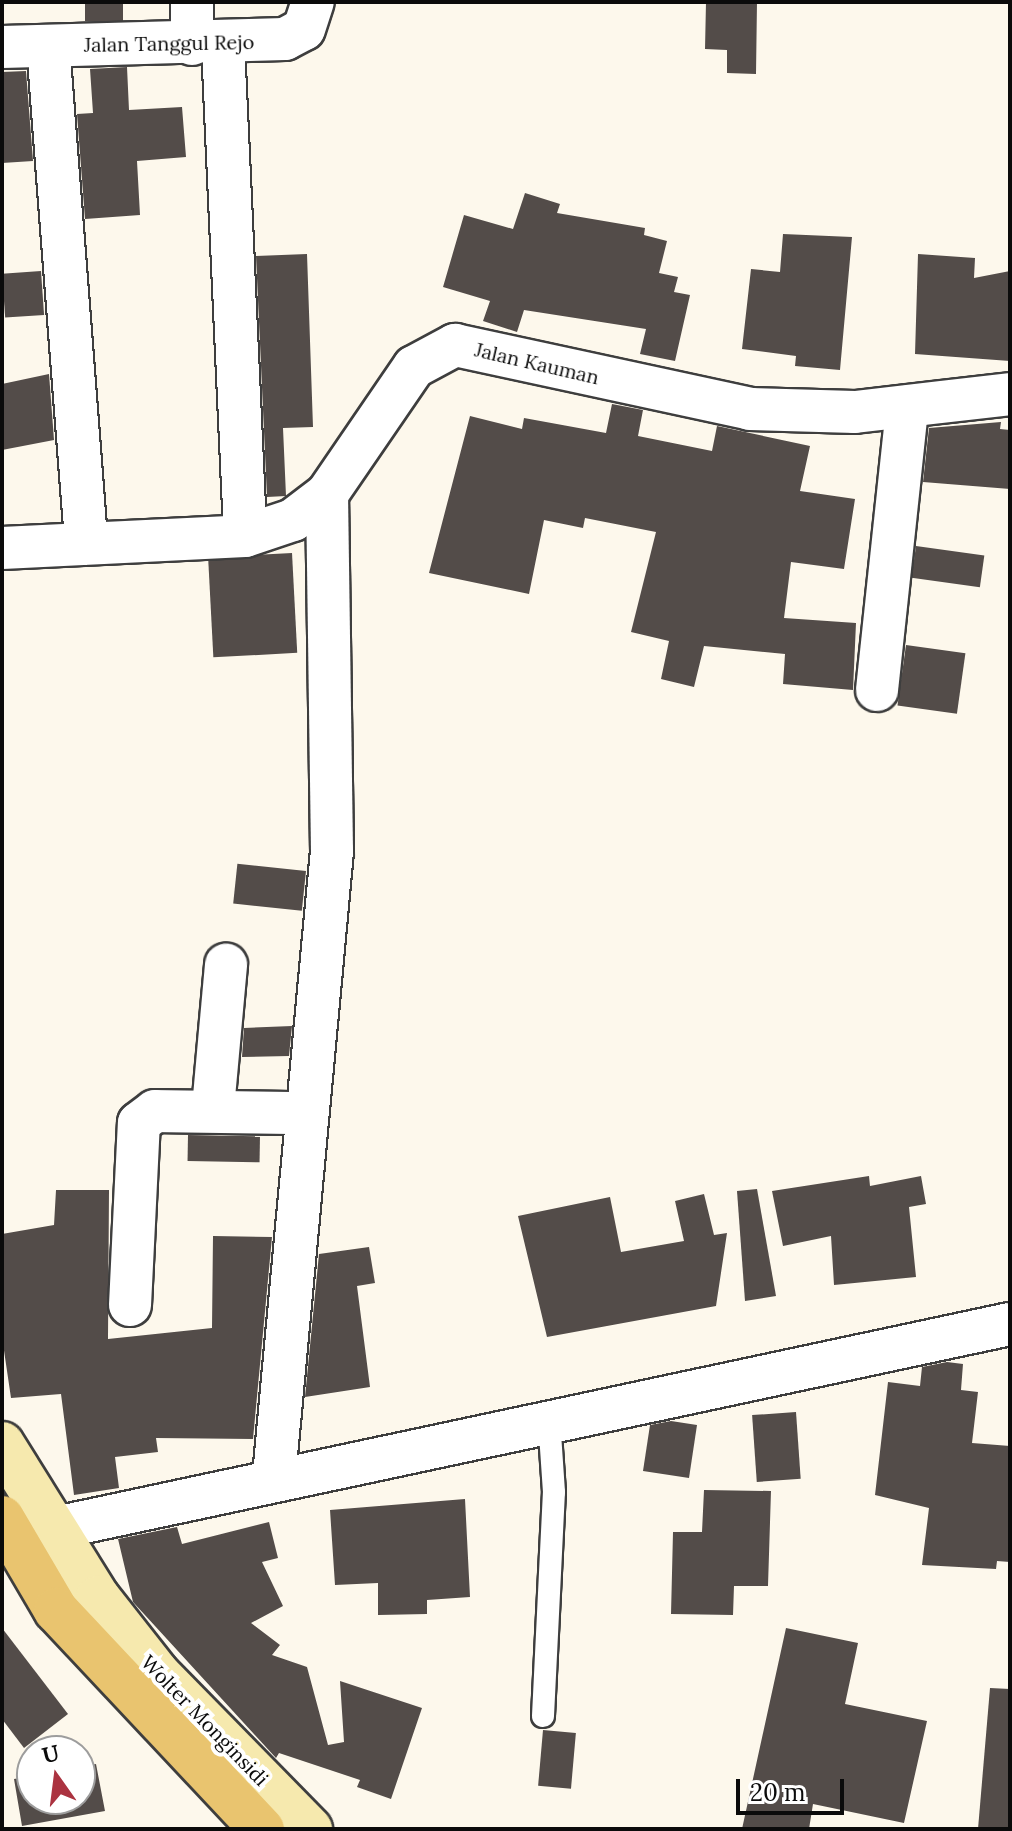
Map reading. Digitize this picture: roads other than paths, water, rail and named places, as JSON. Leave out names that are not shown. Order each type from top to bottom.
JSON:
[{"type":"main road","name":"Wolter Monginsidi","points":[[2,1444],[18,1531],[56,1610],[262,1829]]},
{"type":"main road","name":"Wolter Monginsidi","points":[[18,1531],[310,1829]]},
{"type":"street","points":[[192,2],[207,44],[245,536]]},
{"type":"street","name":"Jalan Tanggul Rejo","points":[[2,47],[207,44],[292,37],[304,29],[313,2]]},
{"type":"street","points":[[48,46],[86,544]]},
{"type":"street","name":"Jalan Kauman","points":[[2,548],[245,536],[293,520],[327,494],[414,367],[455,345],[750,409],[818,414],[1010,394]]},
{"type":"street","points":[[877,690],[907,407]]},
{"type":"street","points":[[274,1476],[305,1113],[332,851],[327,494]]},
{"type":"street","points":[[213,1108],[226,965]]},
{"type":"street","points":[[130,1305],[139,1123],[155,1111],[213,1108],[305,1113]]},
{"type":"street","points":[[18,1531],[1010,1324]]},
{"type":"lane","points":[[543,1716],[554,1492],[549,1419]]}]
